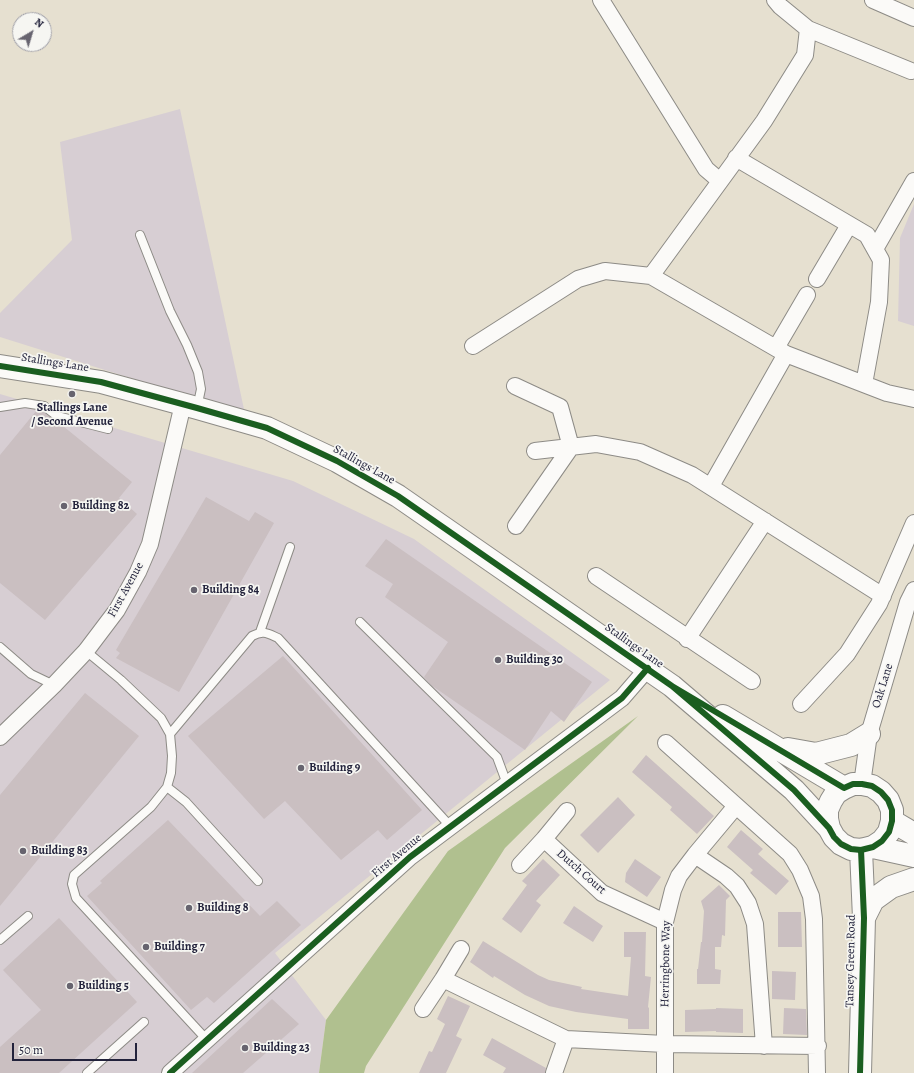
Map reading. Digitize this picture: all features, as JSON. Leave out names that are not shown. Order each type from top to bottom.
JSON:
[{"type":"main road","name":"Stallings Lane","points":[[0,366],[100,382],[190,406],[267,428],[337,461],[398,496],[672,686]]},
{"type":"main road","points":[[672,686],[773,746],[853,786]]},
{"type":"main road","points":[[672,686],[794,790],[841,844],[851,848],[867,848],[914,856]]},
{"type":"main road","points":[[773,746],[816,754],[851,745],[869,734]]},
{"type":"main road","points":[[828,828],[826,819],[827,810],[836,793],[853,786],[872,786],[881,792],[888,800],[892,810],[892,821],[889,832],[882,841],[867,848]]},
{"type":"main road","points":[[892,821],[914,834]]},
{"type":"main road","name":"Tansey Green Road","points":[[860,1073],[867,848]]},
{"type":"main road","points":[[864,918],[873,900],[891,887],[914,879]]},
{"type":"street","points":[[601,0],[706,169],[720,181]]},
{"type":"street","points":[[775,0],[780,6],[808,28],[911,71]]},
{"type":"street","points":[[873,0],[914,18]]},
{"type":"street","points":[[651,276],[764,121],[805,55],[808,28]]},
{"type":"street","points":[[736,158],[867,235],[875,248],[881,260],[879,302],[864,384]]},
{"type":"street","points":[[875,248],[914,181]]},
{"type":"street","points":[[817,279],[849,225]]},
{"type":"street","points":[[473,346],[578,279],[605,271],[651,276],[781,351],[887,393],[914,399]]},
{"type":"street","points":[[711,486],[781,351],[807,295]]},
{"type":"street","points":[[515,386],[560,407],[571,447]]},
{"type":"street","name":"First Avenue","points":[[0,738],[86,651],[117,610],[138,572],[150,544],[190,406]]},
{"type":"street","points":[[535,451],[596,444],[640,452],[692,475],[711,486],[883,596]]},
{"type":"street","points":[[516,526],[571,447]]},
{"type":"street","points":[[687,638],[765,521]]},
{"type":"street","points":[[800,704],[847,654],[879,604],[914,523]]},
{"type":"street","points":[[596,576],[752,681]]},
{"type":"street","name":"Oak Lane","points":[[853,786],[908,602],[914,590]]},
{"type":"street","name":"First Avenue","points":[[170,1073],[410,857],[622,698],[648,668]]},
{"type":"street","points":[[666,743],[790,854],[800,870],[810,896],[814,919],[818,1073]]},
{"type":"street","name":"Herringbone Way","points":[[665,1073],[665,922],[673,890],[679,876],[736,806]]},
{"type":"street","points":[[520,865],[567,811]]},
{"type":"street","name":"Dutch Court","points":[[544,839],[602,893],[665,922]]},
{"type":"street","points":[[695,855],[726,876],[737,886],[748,903],[755,924],[764,1046]]},
{"type":"street","points":[[423,1009],[461,949]]},
{"type":"street","points":[[443,979],[566,1039],[665,1044],[818,1046]]},
{"type":"street","points":[[554,1073],[566,1039]]},
{"type":"lane","points":[[140,235],[170,311],[187,345],[198,372],[201,389],[190,406]]},
{"type":"lane","points":[[0,407],[26,403],[44,406],[57,416],[108,430]]},
{"type":"lane","points":[[260,632],[290,547]]},
{"type":"lane","points":[[360,622],[497,757],[507,784]]},
{"type":"lane","points":[[170,734],[252,636],[260,632],[268,633],[278,638],[451,827]]},
{"type":"lane","points":[[0,647],[31,674],[54,685]]},
{"type":"lane","points":[[86,651],[161,718],[170,734],[172,756],[171,773],[167,787],[151,807],[74,875],[72,884],[76,898],[207,1040]]},
{"type":"lane","points":[[167,787],[186,802],[258,881]]},
{"type":"lane","points":[[0,940],[28,916]]},
{"type":"lane","points":[[87,1073],[144,1022]]},
{"type":"shaded area","points":[[180,109],[245,414],[0,337],[0,313],[72,240],[60,142]]},
{"type":"shaded area","points":[[914,204],[914,326],[898,321],[900,238]]},
{"type":"shaded area","points":[[0,394],[293,481],[414,539],[610,680],[275,953],[326,1020],[319,1073],[0,1073]]},
{"type":"green space","points":[[638,716],[505,848],[366,1066],[364,1073],[319,1073],[326,1020],[448,851]]},
{"type":"building","name":"Building 82","points":[[37,410],[42,411],[58,422],[132,482],[119,498],[137,514],[45,620],[0,583],[0,455]]},
{"type":"building","name":"Building 84","points":[[206,497],[249,521],[255,512],[274,523],[179,692],[116,658],[120,653],[116,650]]},
{"type":"building","name":"Building 30","points":[[386,539],[592,682],[564,722],[551,711],[525,750],[431,685],[424,677],[448,642],[385,597],[393,584],[365,566]]},
{"type":"building","name":"Building 9","points":[[283,656],[422,810],[387,840],[378,830],[341,860],[285,801],[264,819],[188,736]]},
{"type":"building","name":"Building 83","points":[[85,693],[139,736],[0,906],[0,795]]},
{"type":"building","points":[[646,755],[714,816],[697,834],[670,810],[672,807],[632,772]]},
{"type":"building","points":[[618,797],[635,815],[598,853],[580,835]]},
{"type":"building","name":"Building 8","points":[[168,820],[260,916],[277,901],[301,925],[214,1003],[207,997],[191,1010],[87,896],[102,883],[100,881]]},
{"type":"building","points":[[741,830],[763,849],[758,854],[789,881],[776,895],[750,873],[753,870],[727,847]]},
{"type":"building","points":[[543,859],[560,875],[536,901],[541,905],[521,933],[502,919],[527,885],[522,881]]},
{"type":"building","points":[[635,859],[661,877],[647,897],[625,882],[626,873]]},
{"type":"building","points":[[719,885],[730,896],[726,900],[725,936],[722,935],[721,947],[715,947],[715,969],[721,970],[720,984],[697,984],[697,969],[702,942],[704,911],[701,901]]},
{"type":"building","points":[[574,906],[603,926],[593,942],[563,923]]},
{"type":"building","points":[[778,912],[801,912],[802,947],[778,947]]},
{"type":"building","name":"Building 5","points":[[59,918],[137,1002],[59,1073],[0,1073],[0,1047],[41,1010],[3,970]]},
{"type":"building","points":[[624,932],[646,932],[645,976],[651,977],[648,1007],[649,1029],[628,1029],[628,1019],[576,1012],[549,1006],[525,995],[494,976],[493,978],[470,962],[483,941],[538,975],[549,980],[582,987],[581,989],[628,996],[631,957],[624,957]]},
{"type":"building","points":[[772,971],[796,972],[795,1000],[772,999]]},
{"type":"building","points":[[448,996],[470,1006],[456,1036],[462,1039],[446,1073],[419,1073],[429,1051],[432,1052],[445,1024],[437,1019]]},
{"type":"building","name":"Building 23","points":[[272,999],[299,1024],[243,1073],[192,1073]]},
{"type":"building","points":[[716,1008],[743,1009],[743,1033],[716,1031],[685,1032],[685,1010]]},
{"type":"building","points":[[784,1008],[806,1009],[807,1035],[783,1034]]},
{"type":"building","points":[[492,1038],[546,1068],[545,1073],[503,1073],[506,1068],[483,1055]]},
{"type":"cycle path","points":[[0,366],[101,382],[197,408],[267,428],[337,461],[398,496],[672,686],[794,790],[829,828],[834,837],[841,844],[851,849],[861,850],[873,847],[882,841],[889,832],[892,821],[892,810],[888,800],[881,792],[872,786],[862,784],[853,784],[844,788],[672,686]]},
{"type":"cycle path","points":[[170,1073],[410,857],[622,698],[648,668]]},
{"type":"cycle path","points":[[860,1073],[864,918],[861,850]]},
{"type":"place","name":"Stallings Lane / Second Avenue","points":[[72,394]]},
{"type":"place","name":"Building 82","points":[[64,506]]},
{"type":"place","name":"Building 84","points":[[194,590]]},
{"type":"place","name":"Building 30","points":[[498,660]]},
{"type":"place","name":"Building 9","points":[[301,768]]},
{"type":"place","name":"Building 83","points":[[23,851]]},
{"type":"place","name":"Building 8","points":[[189,908]]},
{"type":"place","name":"Building 7","points":[[146,947]]},
{"type":"place","name":"Building 5","points":[[70,986]]},
{"type":"place","name":"Building 23","points":[[245,1048]]}]
